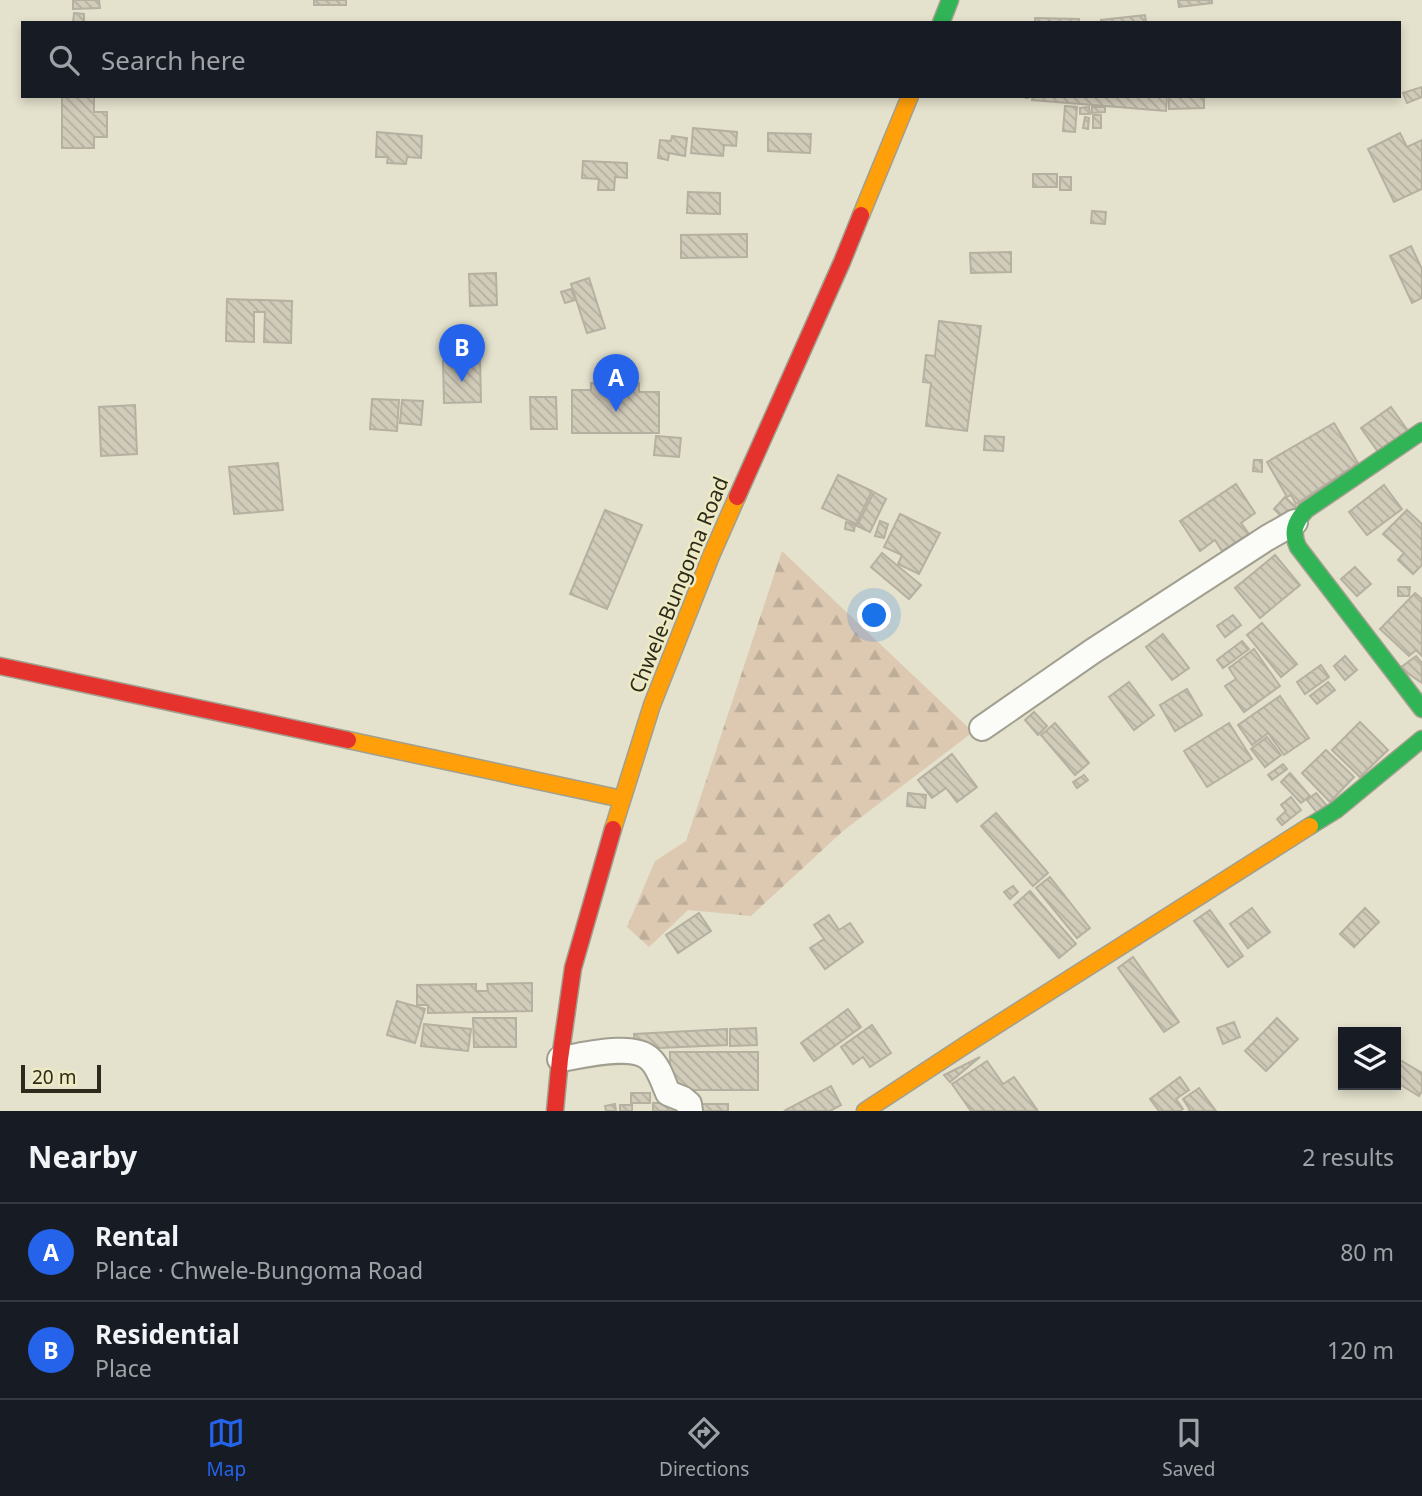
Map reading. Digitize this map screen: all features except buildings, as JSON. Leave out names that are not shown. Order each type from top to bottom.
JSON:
[{"type":"street","points":[[942,21],[950,0]]},
{"type":"street","name":"Chwele-Bungoma Road","points":[[555,1111],[559,1059],[573,968],[652,705],[711,556],[842,261],[909,98]]},
{"type":"street","points":[[982,727],[1128,628],[1295,522],[1306,510],[1422,432]]},
{"type":"street","points":[[1295,522],[1294,539],[1298,547],[1422,709]]},
{"type":"street","points":[[0,666],[622,799]]},
{"type":"street","points":[[865,1111],[1336,810],[1422,739]]},
{"type":"street","points":[[559,1059],[621,1051],[638,1052],[651,1059],[668,1093],[689,1104],[690,1111]]},
{"type":"green space","points":[[782,551],[973,732],[843,831],[751,916],[688,910],[649,947],[627,927],[655,861],[686,841]]},
{"type":"traffic: fast","points":[[942,21],[950,0]]},
{"type":"traffic: fast","points":[[1422,431],[1306,510],[1299,519],[1295,532],[1298,547],[1422,709]]},
{"type":"traffic: fast","points":[[1310,826],[1336,810],[1422,739]]},
{"type":"traffic: slow","points":[[861,215],[909,98]]},
{"type":"traffic: slow","points":[[613,829],[652,705],[737,497]]},
{"type":"traffic: slow","points":[[348,740],[622,799]]},
{"type":"traffic: slow","points":[[865,1111],[1310,826]]},
{"type":"traffic: jam","points":[[737,497],[861,215]]},
{"type":"traffic: jam","points":[[0,666],[348,740]]},
{"type":"traffic: jam","points":[[555,1111],[573,968],[613,829]]},
{"type":"place","name":"Residential","points":[[462,382]]},
{"type":"place","name":"Rental","points":[[616,412]]}]
